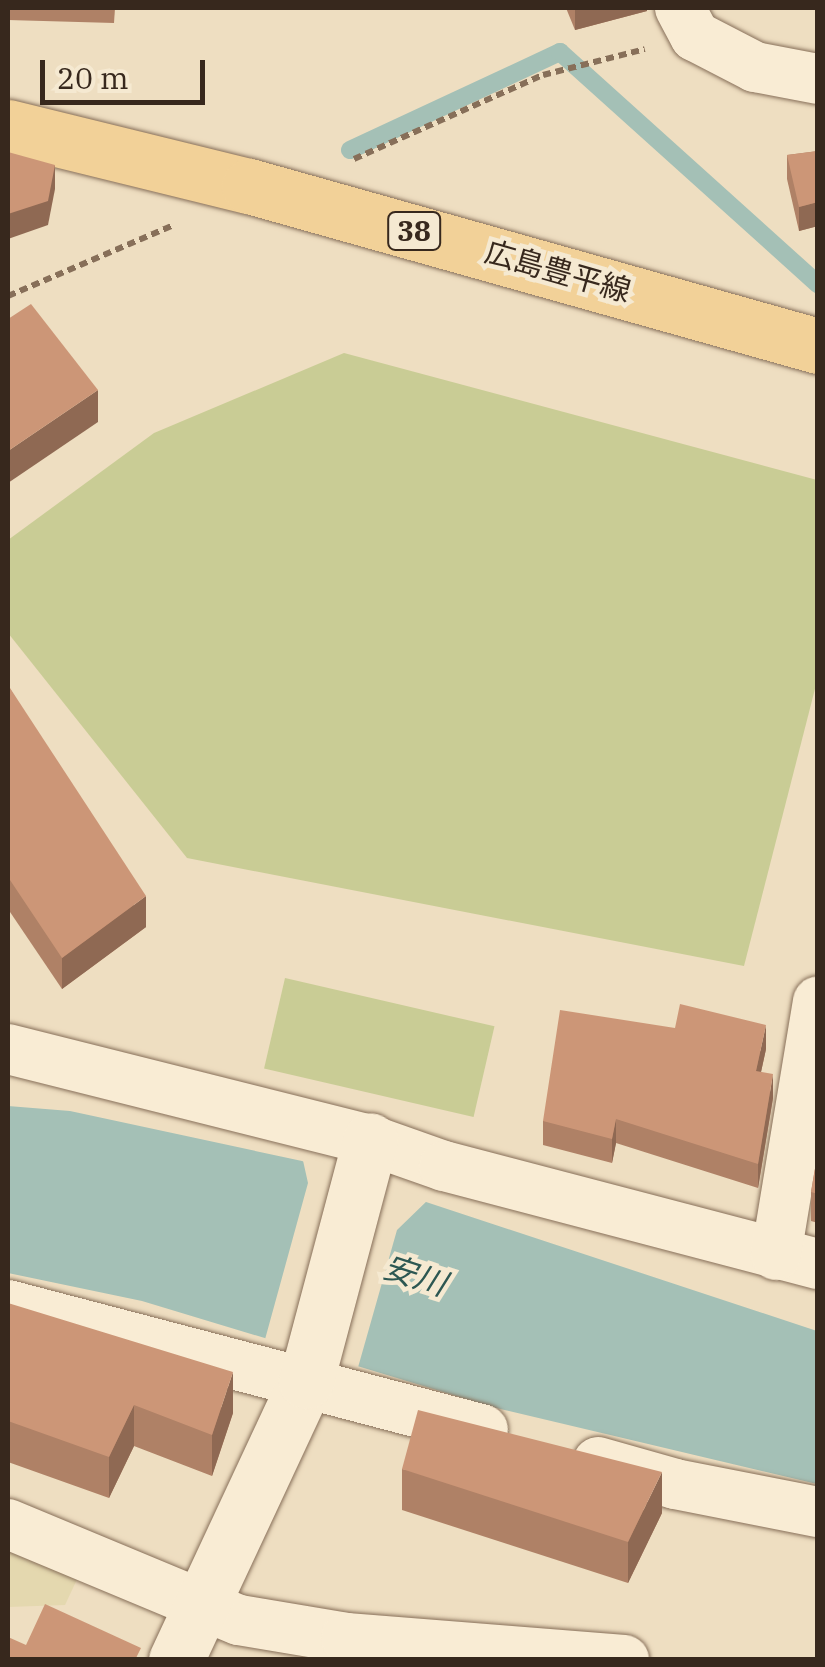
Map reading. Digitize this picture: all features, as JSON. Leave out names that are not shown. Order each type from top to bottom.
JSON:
[{"type":"main road","name":"広島豊平線","points":[[8,127],[249,186],[818,346]]},
{"type":"street","points":[[687,22],[755,67],[818,79]]},
{"type":"street","points":[[8,1049],[365,1162],[444,1166],[797,1260],[818,1001]]},
{"type":"street","points":[[176,1660],[306,1380],[365,1162]]},
{"type":"street","points":[[8,1305],[306,1380],[675,1484],[818,1512]]},
{"type":"street","points":[[8,1524],[238,1620],[346,1638],[568,1652],[624,1660]]},
{"type":"path","points":[[336,168],[543,75],[687,22]]},
{"type":"path","points":[[8,296],[178,223]]},
{"type":"shaded area","points":[[8,1543],[80,1573],[65,1605],[8,1607]]},
{"type":"green space","points":[[344,353],[817,480],[817,681],[744,966],[187,858],[8,633],[8,540],[154,433]]},
{"type":"green space","points":[[285,978],[494,1026],[474,1117],[264,1069]]},
{"type":"water","name":"安川","points":[[8,1106],[70,1111],[302,1161],[817,1331],[817,1484],[496,1408],[142,1301],[8,1273]]},
{"type":"pier","points":[[302,1156],[429,1199],[397,1230],[357,1371],[264,1343],[308,1183]]},
{"type":"building","points":[[818,151],[818,202],[799,207],[787,155]]},
{"type":"building","points":[[8,152],[55,165],[48,201],[8,214]]},
{"type":"building","points":[[31,304],[98,390],[8,451],[8,319]]},
{"type":"building","points":[[8,685],[146,896],[62,958],[8,877]]},
{"type":"building","points":[[680,1004],[766,1025],[756,1071],[773,1074],[758,1164],[616,1119],[612,1139],[543,1121],[560,1010],[675,1028]]},
{"type":"building","points":[[818,1151],[818,1194],[811,1192]]},
{"type":"building","points":[[8,1303],[233,1372],[212,1435],[134,1405],[109,1457],[8,1421]]},
{"type":"building","points":[[418,1410],[662,1472],[628,1542],[402,1469]]},
{"type":"building","points":[[45,1604],[141,1648],[135,1660],[8,1660],[8,1637],[26,1645]]},
{"type":"waterway","points":[[350,150],[560,52],[818,284]]}]
